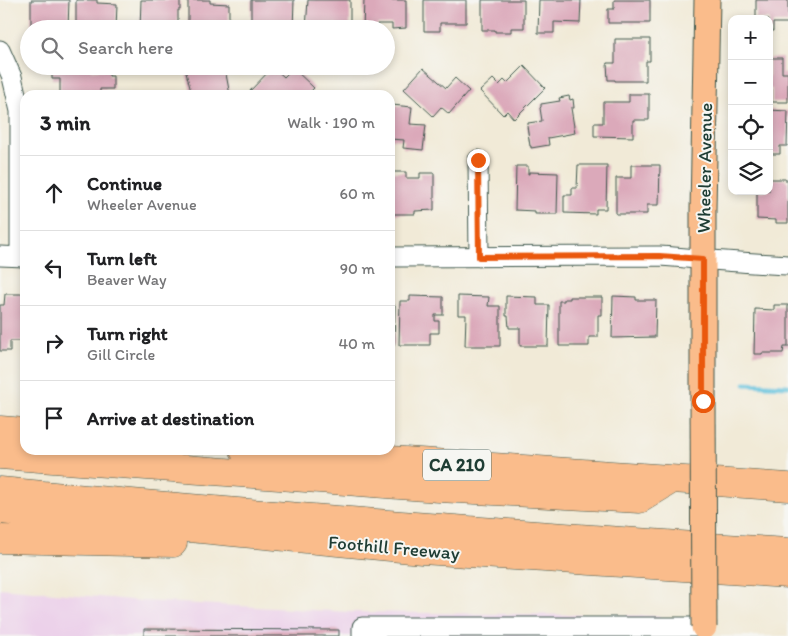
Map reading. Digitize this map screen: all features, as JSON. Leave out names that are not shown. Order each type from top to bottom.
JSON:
[{"type":"highway","points":[[0,430],[20,432]]},
{"type":"highway","points":[[0,455],[439,488],[640,498],[671,480]]},
{"type":"highway","name":"CA 210","points":[[315,455],[788,487]]},
{"type":"highway","points":[[0,491],[371,523],[788,552]]},
{"type":"highway","name":"Foothill Freeway","points":[[0,510],[422,550],[788,574]]},
{"type":"highway","points":[[0,539],[422,550]]},
{"type":"main road","name":"Wheeler Avenue","points":[[703,631],[703,259],[707,0]]},
{"type":"street","points":[[0,50],[12,77],[20,111]]},
{"type":"street","points":[[478,160],[479,257]]},
{"type":"street","points":[[0,256],[20,257]]},
{"type":"street","points":[[395,258],[659,256],[748,264],[788,265]]},
{"type":"street","points":[[362,636],[362,627],[703,631]]},
{"type":"shaded area","points":[[0,588],[142,601],[352,612],[660,616],[660,636],[0,636]]},
{"type":"building","points":[[31,0],[69,0],[68,20],[31,20]]},
{"type":"building","points":[[76,0],[97,0],[97,3],[117,4],[116,20],[76,20]]},
{"type":"building","points":[[141,0],[180,0],[178,20],[140,20]]},
{"type":"building","points":[[188,0],[210,0],[210,3],[229,4],[229,20],[188,20]]},
{"type":"building","points":[[251,0],[294,0],[293,20],[251,20]]},
{"type":"building","points":[[308,0],[350,0],[350,20],[307,20]]},
{"type":"building","points":[[364,0],[406,0],[406,28],[395,29],[395,20],[363,20]]},
{"type":"building","points":[[424,0],[466,0],[466,23],[440,23],[440,31],[424,31]]},
{"type":"building","points":[[482,0],[524,0],[524,28],[511,28],[511,32],[482,30]]},
{"type":"building","points":[[539,0],[581,0],[580,23],[554,22],[554,33],[538,33]]},
{"type":"building","points":[[614,0],[650,0],[650,23],[608,23],[608,9],[614,9]]},
{"type":"building","points":[[756,0],[788,0],[788,23],[773,23],[773,15],[756,15]]},
{"type":"building","points":[[615,39],[650,39],[650,61],[646,61],[646,81],[608,80],[607,63],[615,63]]},
{"type":"building","points":[[773,58],[782,58],[782,73],[788,73],[788,102],[773,102]]},
{"type":"building","points":[[524,66],[545,88],[514,119],[507,111],[503,115],[480,91],[493,79],[499,85],[504,80],[507,83]]},
{"type":"building","points":[[423,68],[446,88],[455,78],[469,91],[449,114],[441,107],[433,116],[404,89]]},
{"type":"building","points":[[52,75],[109,75],[113,76],[113,89],[60,90],[60,79],[52,79]]},
{"type":"building","points":[[187,75],[226,75],[229,90],[191,90]]},
{"type":"building","points":[[265,75],[282,75],[284,77],[286,75],[300,75],[314,88],[312,90],[251,90]]},
{"type":"building","points":[[629,94],[649,94],[649,120],[633,120],[633,137],[594,136],[594,123],[603,123],[603,102],[629,102]]},
{"type":"building","points":[[569,96],[570,100],[573,99],[574,108],[571,108],[575,133],[548,138],[549,145],[531,148],[527,126],[528,123],[542,121],[541,104],[560,101],[559,98]]},
{"type":"building","points":[[395,105],[412,107],[410,124],[426,125],[423,150],[403,148],[404,140],[395,139]]},
{"type":"building","points":[[773,110],[788,111],[787,146],[780,146],[780,154],[773,154]]},
{"type":"building","points":[[578,165],[607,165],[606,209],[596,209],[596,214],[564,213],[564,195],[572,195],[572,188],[577,188]]},
{"type":"building","points":[[631,165],[660,165],[659,205],[647,205],[647,214],[616,214],[616,178],[631,178]]},
{"type":"building","points":[[516,166],[528,166],[528,174],[529,172],[558,173],[557,214],[535,214],[535,211],[515,210]]},
{"type":"building","points":[[395,172],[406,172],[406,178],[420,178],[420,173],[434,173],[434,210],[415,211],[415,214],[395,214]]},
{"type":"building","points":[[773,179],[786,179],[788,181],[788,223],[776,223],[776,220],[757,219],[757,195],[773,195]]},
{"type":"building","points":[[5,294],[20,294],[20,341],[10,341],[10,351],[0,351],[0,305],[4,305]]},
{"type":"building","points":[[410,296],[443,297],[443,315],[435,315],[435,321],[439,321],[439,333],[430,333],[430,345],[399,345],[400,301],[410,301]]},
{"type":"building","points":[[458,296],[489,297],[488,306],[500,306],[500,346],[465,346],[466,315],[458,315]]},
{"type":"building","points":[[506,296],[537,297],[537,305],[549,305],[548,346],[520,346],[520,328],[509,328],[508,316],[506,316]]},
{"type":"building","points":[[613,296],[636,297],[636,300],[656,300],[655,337],[612,338]]},
{"type":"building","points":[[570,297],[602,297],[602,315],[598,315],[598,337],[589,337],[589,346],[559,346],[559,301],[570,299]]},
{"type":"building","points":[[774,305],[788,305],[788,347],[784,347],[783,353],[754,354],[755,309],[774,310]]},
{"type":"building","points":[[144,629],[339,630],[339,636],[144,636]]},
{"type":"waterway","points":[[745,384],[788,386]]},
{"type":"route","points":[[478,160],[479,257],[659,256],[703,259],[703,401]]}]
